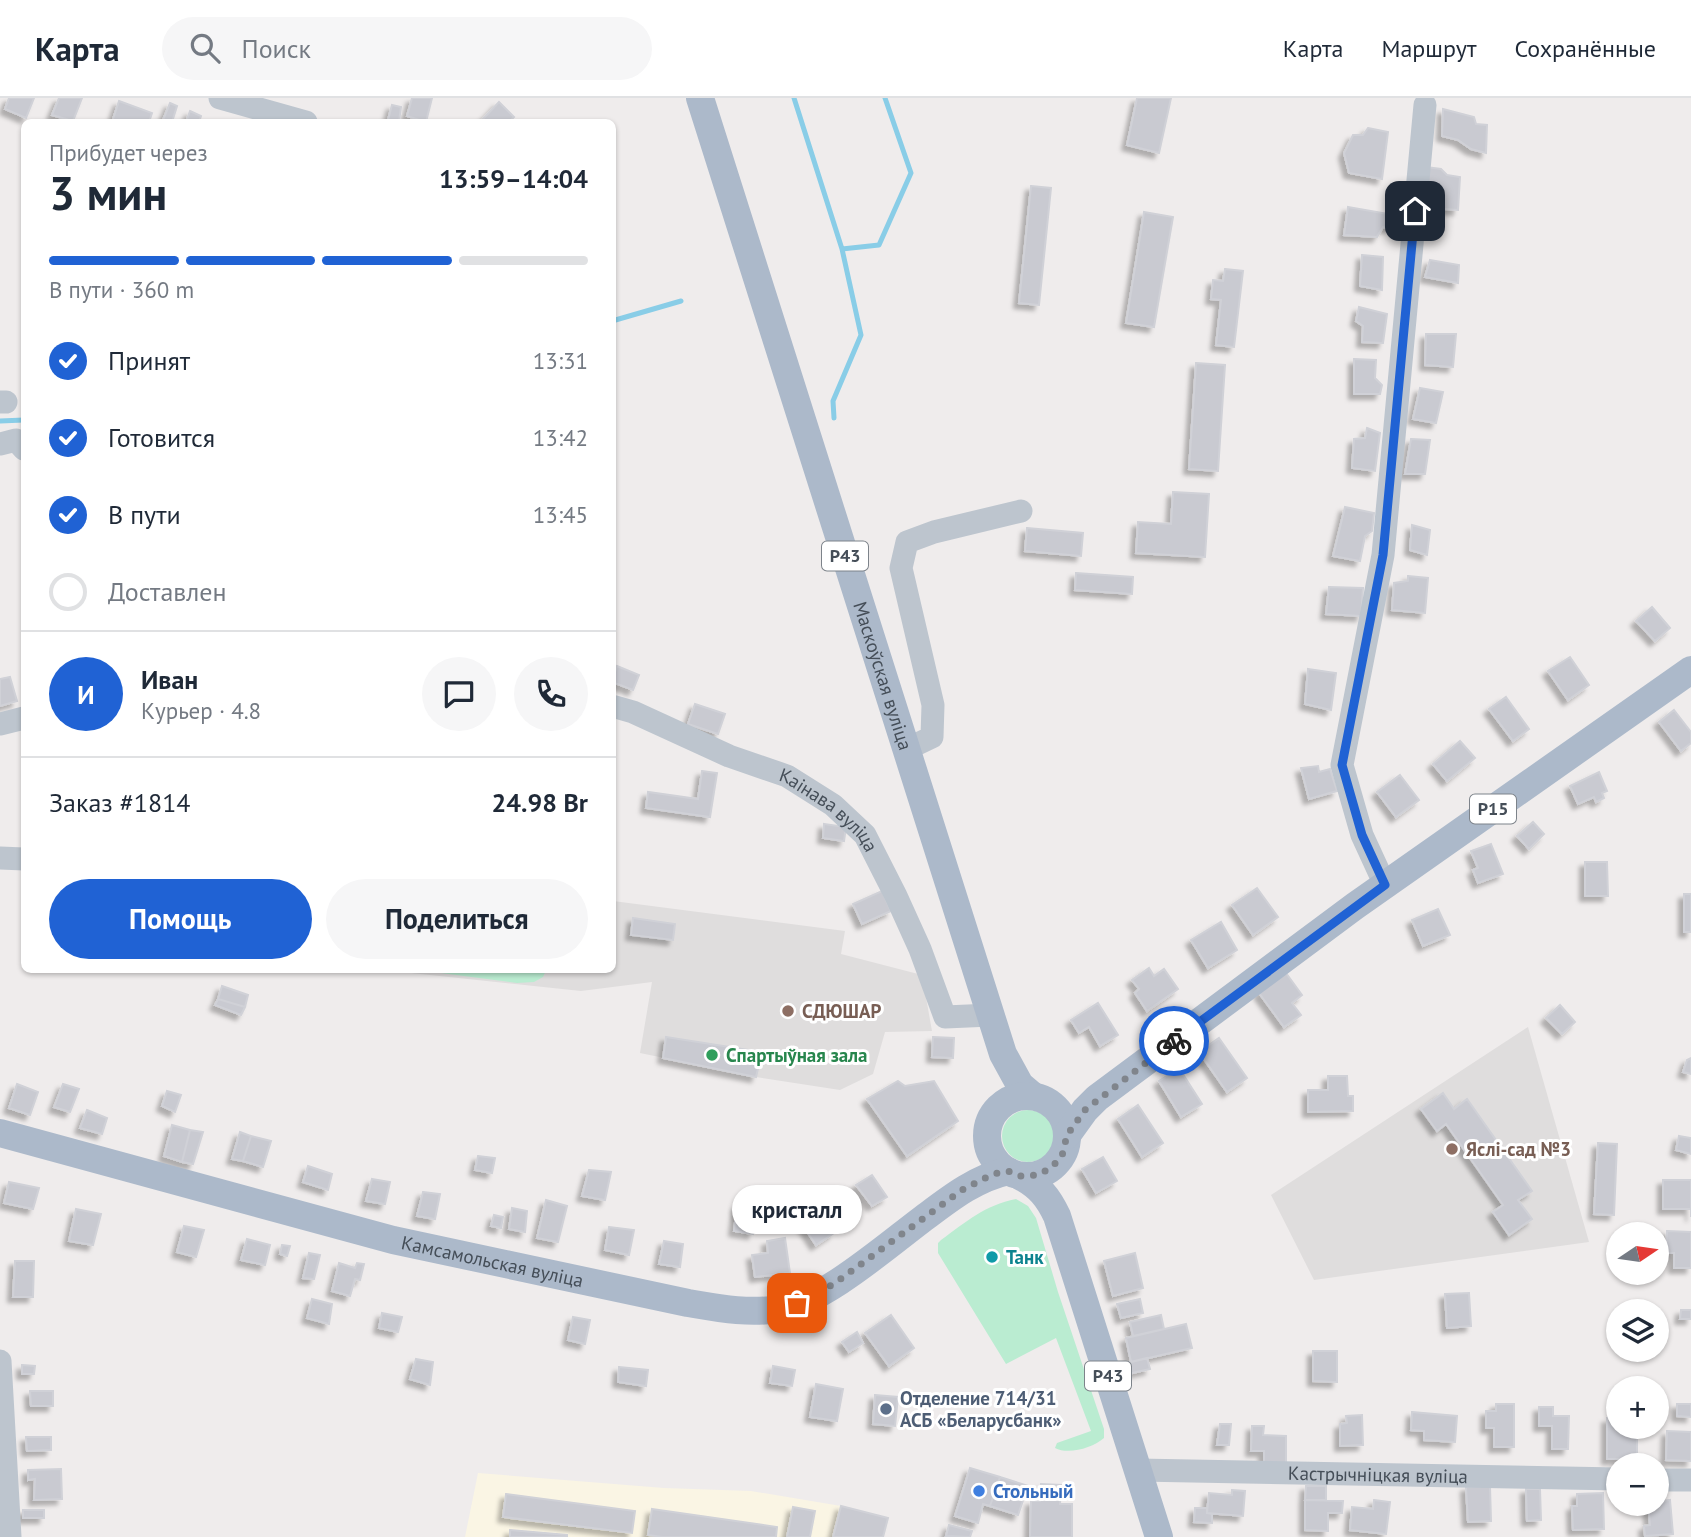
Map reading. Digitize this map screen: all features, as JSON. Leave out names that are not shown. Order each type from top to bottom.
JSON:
[{"type":"main road","name":"Маскоўская вуліца","points":[[700,98],[1003,1054],[1020,1085],[1039,1098]]},
{"type":"main road","name":"Р15","points":[[1065,1145],[1085,1110],[1097,1098],[1385,885],[1691,670]]},
{"type":"main road","name":"Маскоўская вуліца","points":[[994,1112],[1002,1094],[1005,1075],[1003,1054]]},
{"type":"main road","points":[[994,1112],[1005,1101],[1019,1096],[1039,1098]]},
{"type":"main road","name":"Р15","points":[[1039,1098],[1064,1104],[1078,1104],[1097,1098]]},
{"type":"main road","name":"Р43","points":[[1039,1098],[1057,1109],[1065,1121],[1065,1145],[1055,1178],[1057,1216]]},
{"type":"main road","name":"Р43","points":[[994,1112],[986,1139],[990,1152],[997,1163],[1033,1183],[1048,1197],[1057,1216],[1159,1537]]},
{"type":"main road","name":"Камсамольская вуліца","points":[[0,1133],[393,1240],[736,1311],[780,1309],[813,1297],[962,1190],[993,1174],[1014,1174]]},
{"type":"main road","name":"Камсамольская вуліца","points":[[962,1190],[980,1163],[986,1139]]},
{"type":"main road","points":[[1014,1174],[1037,1175],[1051,1168],[1065,1145]]},
{"type":"street","points":[[220,98],[295,119]]},
{"type":"street","points":[[1385,885],[1362,835],[1342,765],[1383,555],[1424,105]]},
{"type":"street","points":[[0,444],[16,440],[21,446]]},
{"type":"street","points":[[906,749],[932,737],[933,705],[901,568],[907,542],[934,532],[1021,511]]},
{"type":"street","name":"Каінава вуліца","points":[[616,707],[633,712],[729,756],[787,776],[833,804],[865,835],[897,896],[945,1017],[991,1015]]},
{"type":"street","points":[[0,724],[21,719]]},
{"type":"street","points":[[0,858],[21,859]]},
{"type":"street","points":[[0,1361],[10,1537]]},
{"type":"street","name":"Кастрычніцкая вуліца","points":[[1138,1469],[1606,1479]]},
{"type":"street","points":[[1669,1480],[1691,1480]]},
{"type":"shaded area","name":"СДЮШАР","points":[[616,901],[845,931],[841,954],[922,975],[932,1031],[885,1032],[873,1074],[840,1090],[756,1077],[640,1053],[652,982],[581,991],[411,973],[616,973]]},
{"type":"shaded area","name":"Яслі-сад №3","points":[[1528,1027],[1589,1242],[1314,1280],[1271,1195]]},
{"type":"shaded area","points":[[478,1473],[664,1488],[751,1491],[841,1506],[833,1537],[465,1537]]},
{"type":"green space","points":[[441,973],[545,973],[534,982],[517,983]]},
{"type":"green space","points":[[1028,1110],[1038,1112],[1046,1118],[1052,1126],[1052,1146],[1046,1154],[1038,1160],[1028,1162],[1018,1160],[1010,1154],[1004,1146],[1002,1136],[1004,1126],[1010,1118],[1018,1112]]},
{"type":"green space","points":[[1016,1199],[1028,1206],[1036,1218],[1104,1429],[1104,1438],[1094,1445],[1067,1451],[1055,1448],[1057,1443],[1091,1431],[1056,1338],[1006,1364],[938,1253],[938,1243],[968,1221],[995,1205]]},
{"type":"building","points":[[9,98],[34,98],[26,118],[5,109]]},
{"type":"building","points":[[59,98],[82,98],[74,119],[52,115]]},
{"type":"building","points":[[412,98],[432,98],[427,119],[407,116]]},
{"type":"building","points":[[1137,98],[1171,98],[1159,153],[1127,145]]},
{"type":"building","points":[[119,101],[152,113],[150,119],[113,119]]},
{"type":"building","points":[[499,102],[514,117],[512,119],[483,119]]},
{"type":"building","points":[[170,103],[177,106],[173,119],[163,119]]},
{"type":"building","points":[[392,105],[401,107],[399,119],[388,119]]},
{"type":"building","points":[[1443,109],[1474,117],[1476,124],[1487,125],[1486,153],[1442,136]]},
{"type":"building","points":[[190,111],[201,116],[200,119],[187,119]]},
{"type":"building","points":[[1368,128],[1388,132],[1382,179],[1349,173],[1344,153],[1353,135],[1363,135]]},
{"type":"building","points":[[1426,167],[1441,169],[1447,175],[1460,177],[1458,210],[1431,208],[1434,187],[1424,181]]},
{"type":"building","points":[[1031,186],[1051,188],[1039,305],[1019,303]]},
{"type":"building","points":[[1348,207],[1394,215],[1391,228],[1383,227],[1377,237],[1344,235]]},
{"type":"building","points":[[1144,212],[1173,217],[1154,327],[1126,323]]},
{"type":"building","points":[[1362,255],[1383,257],[1382,290],[1360,286]]},
{"type":"building","points":[[1430,260],[1459,265],[1458,283],[1425,277]]},
{"type":"building","points":[[1225,269],[1243,271],[1234,347],[1216,345],[1221,300],[1211,299],[1213,280],[1223,281]]},
{"type":"building","points":[[1359,307],[1387,314],[1383,343],[1362,342],[1363,326],[1356,321]]},
{"type":"building","points":[[1426,334],[1456,334],[1453,367],[1425,365]]},
{"type":"building","points":[[1354,359],[1376,360],[1375,378],[1382,385],[1380,394],[1354,394]]},
{"type":"building","points":[[1196,363],[1225,365],[1218,471],[1189,469]]},
{"type":"building","points":[[1420,388],[1443,392],[1436,423],[1413,419]]},
{"type":"building","points":[[1367,428],[1380,433],[1375,471],[1352,468],[1354,439],[1365,438]]},
{"type":"building","points":[[1411,439],[1430,440],[1425,474],[1405,474]]},
{"type":"building","points":[[1173,492],[1209,494],[1205,557],[1136,553],[1138,522],[1171,524]]},
{"type":"building","points":[[1345,507],[1374,513],[1372,531],[1365,536],[1360,561],[1333,556]]},
{"type":"building","points":[[1412,525],[1430,530],[1427,555],[1410,550]]},
{"type":"building","points":[[1027,528],[1083,533],[1081,556],[1025,551]]},
{"type":"building","points":[[1076,573],[1133,577],[1132,594],[1075,590]]},
{"type":"building","points":[[1408,576],[1428,578],[1425,613],[1392,610],[1394,583],[1408,581]]},
{"type":"building","points":[[1329,587],[1363,588],[1361,616],[1326,614]]},
{"type":"building","points":[[1652,607],[1670,628],[1655,641],[1636,621]]},
{"type":"building","points":[[1570,657],[1589,685],[1568,700],[1548,671]]},
{"type":"building","points":[[617,666],[639,675],[633,690],[616,684]]},
{"type":"building","points":[[1308,669],[1336,673],[1331,710],[1305,704]]},
{"type":"building","points":[[10,677],[17,701],[0,706],[0,679]]},
{"type":"building","points":[[1506,697],[1529,729],[1513,741],[1489,709]]},
{"type":"building","points":[[695,704],[725,714],[718,734],[688,724]]},
{"type":"building","points":[[1674,710],[1691,732],[1691,743],[1681,751],[1659,722]]},
{"type":"building","points":[[1460,741],[1475,758],[1447,781],[1433,764]]},
{"type":"building","points":[[1318,766],[1319,772],[1330,769],[1337,791],[1309,799],[1301,768]]},
{"type":"building","points":[[702,771],[717,773],[710,817],[646,808],[648,792],[698,799]]},
{"type":"building","points":[[1599,772],[1607,791],[1602,793],[1604,798],[1596,802],[1594,797],[1578,804],[1570,786]]},
{"type":"building","points":[[1400,775],[1419,800],[1396,817],[1377,792]]},
{"type":"building","points":[[1533,822],[1544,834],[1529,849],[1517,836]]},
{"type":"building","points":[[824,824],[846,827],[844,841],[823,838]]},
{"type":"building","points":[[1491,844],[1503,874],[1478,883],[1473,870],[1478,868],[1471,851]]},
{"type":"building","points":[[1585,862],[1607,862],[1608,896],[1585,896]]},
{"type":"building","points":[[1257,888],[1278,917],[1253,935],[1232,905]]},
{"type":"building","points":[[882,891],[891,911],[862,924],[853,904]]},
{"type":"building","points":[[1684,894],[1691,894],[1691,932],[1684,932]]},
{"type":"building","points":[[1438,909],[1450,935],[1423,946],[1412,920]]},
{"type":"building","points":[[633,918],[675,924],[673,940],[631,935]]},
{"type":"building","points":[[1221,922],[1237,950],[1208,968],[1191,940]]},
{"type":"building","points":[[1149,968],[1154,976],[1164,969],[1178,989],[1147,1011],[1135,993],[1139,989],[1132,980]]},
{"type":"building","points":[[1286,973],[1302,995],[1292,1003],[1301,1015],[1284,1027],[1259,993]]},
{"type":"building","points":[[222,986],[248,995],[245,1007],[218,999]]},
{"type":"building","points":[[218,999],[245,1007],[241,1015],[215,1005]]},
{"type":"building","points":[[1098,1003],[1118,1035],[1100,1046],[1089,1027],[1079,1033],[1071,1020]]},
{"type":"building","points":[[1560,1005],[1575,1022],[1562,1034],[1546,1018]]},
{"type":"building","name":"Спартыўная зала","points":[[666,1037],[762,1052],[756,1077],[663,1058]]},
{"type":"building","points":[[933,1037],[954,1038],[953,1058],[932,1057]]},
{"type":"building","points":[[1219,1038],[1247,1078],[1227,1092],[1199,1052]]},
{"type":"building","points":[[1691,1058],[1691,1074],[1683,1072],[1687,1060]]},
{"type":"building","points":[[1179,1068],[1202,1104],[1181,1117],[1159,1081]]},
{"type":"building","points":[[1328,1076],[1347,1076],[1348,1096],[1353,1096],[1353,1111],[1308,1112],[1308,1090],[1328,1090]]},
{"type":"building","points":[[898,1081],[905,1086],[934,1081],[958,1121],[907,1156],[867,1099]]},
{"type":"building","points":[[17,1084],[38,1092],[30,1115],[9,1108]]},
{"type":"building","points":[[63,1084],[79,1089],[70,1112],[54,1107]]},
{"type":"building","points":[[167,1091],[181,1095],[175,1112],[162,1106]]},
{"type":"building","points":[[1443,1093],[1454,1109],[1467,1099],[1532,1191],[1518,1200],[1532,1219],[1509,1235],[1493,1212],[1503,1205],[1446,1124],[1437,1131],[1421,1109]]},
{"type":"building","points":[[1138,1105],[1163,1143],[1142,1157],[1118,1119]]},
{"type":"building","points":[[87,1110],[107,1118],[102,1134],[80,1128]]},
{"type":"building","points":[[172,1125],[190,1130],[182,1162],[164,1156]]},
{"type":"building","points":[[190,1130],[203,1132],[193,1164],[182,1162]]},
{"type":"building","points":[[240,1132],[251,1136],[243,1161],[232,1159]]},
{"type":"building","points":[[251,1136],[271,1141],[263,1167],[243,1161]]},
{"type":"building","points":[[1679,1136],[1691,1138],[1691,1154],[1676,1150]]},
{"type":"building","points":[[1598,1143],[1617,1144],[1614,1215],[1594,1214]]},
{"type":"building","points":[[478,1156],[495,1158],[492,1173],[475,1170]]},
{"type":"building","points":[[1103,1157],[1117,1181],[1096,1193],[1082,1169]]},
{"type":"building","points":[[308,1166],[332,1174],[328,1190],[303,1182]]},
{"type":"building","points":[[589,1170],[611,1172],[605,1200],[582,1196]]},
{"type":"building","points":[[872,1175],[887,1197],[872,1206],[856,1185]]},
{"type":"building","points":[[372,1179],[390,1182],[385,1204],[366,1201]]},
{"type":"building","points":[[1663,1180],[1691,1180],[1691,1209],[1663,1209]]},
{"type":"building","points":[[9,1182],[39,1188],[33,1209],[4,1203]]},
{"type":"building","points":[[423,1192],[440,1194],[435,1219],[417,1216]]},
{"type":"building","points":[[546,1200],[567,1206],[558,1242],[537,1238]]},
{"type":"building","points":[[737,1205],[757,1208],[753,1234],[734,1231]]},
{"type":"building","points":[[512,1208],[527,1211],[525,1232],[509,1229]]},
{"type":"building","points":[[76,1209],[101,1214],[93,1245],[69,1241]]},
{"type":"building","points":[[820,1211],[834,1233],[816,1245],[802,1224]]},
{"type":"building","points":[[494,1215],[503,1217],[501,1228],[491,1226]]},
{"type":"building","points":[[184,1226],[204,1230],[196,1257],[177,1252]]},
{"type":"building","points":[[609,1227],[634,1230],[629,1255],[605,1250]]},
{"type":"building","points":[[1670,1231],[1691,1232],[1691,1268],[1674,1268],[1674,1253],[1670,1253]]},
{"type":"building","points":[[785,1238],[790,1273],[755,1277],[752,1255],[768,1253],[767,1241]]},
{"type":"building","points":[[247,1239],[270,1245],[265,1265],[241,1260]]},
{"type":"building","points":[[664,1241],[683,1244],[680,1267],[659,1264]]},
{"type":"building","points":[[282,1245],[290,1246],[287,1256],[280,1254]]},
{"type":"building","points":[[309,1253],[320,1255],[314,1279],[303,1278]]},
{"type":"building","points":[[1135,1253],[1143,1288],[1113,1296],[1104,1261]]},
{"type":"building","points":[[15,1261],[34,1261],[33,1297],[13,1297]]},
{"type":"building","points":[[339,1263],[355,1268],[357,1263],[364,1264],[360,1280],[355,1279],[350,1296],[332,1291]]},
{"type":"building","points":[[1469,1293],[1471,1326],[1447,1328],[1445,1294]]},
{"type":"building","points":[[312,1299],[332,1304],[329,1324],[307,1318]]},
{"type":"building","points":[[1140,1299],[1143,1313],[1121,1318],[1117,1304]]},
{"type":"building","points":[[1681,1310],[1691,1310],[1691,1319],[1680,1319]]},
{"type":"building","points":[[382,1313],[402,1317],[398,1332],[379,1328]]},
{"type":"building","points":[[891,1315],[914,1348],[889,1366],[865,1333]]},
{"type":"building","points":[[1161,1315],[1164,1329],[1133,1336],[1130,1322]]},
{"type":"building","points":[[573,1317],[590,1320],[585,1344],[568,1340]]},
{"type":"building","points":[[1186,1324],[1192,1348],[1131,1362],[1126,1338]]},
{"type":"building","points":[[857,1332],[863,1343],[849,1352],[842,1342]]},
{"type":"building","points":[[1313,1351],[1337,1351],[1337,1382],[1313,1381]]},
{"type":"building","points":[[1147,1358],[1150,1369],[1128,1374],[1126,1363]]},
{"type":"building","points":[[416,1359],[433,1362],[430,1385],[410,1379]]},
{"type":"building","points":[[22,1365],[35,1366],[34,1374],[22,1374]]},
{"type":"building","points":[[773,1366],[795,1370],[792,1386],[770,1383]]},
{"type":"building","points":[[619,1367],[648,1370],[646,1386],[618,1382]]},
{"type":"building","points":[[816,1384],[843,1389],[837,1421],[810,1417]]},
{"type":"building","points":[[30,1391],[53,1391],[53,1406],[31,1406]]},
{"type":"building","name":"Отделение 714/31 АСБ «Беларусбанк»","points":[[875,1395],[898,1397],[895,1426],[873,1424]]},
{"type":"building","points":[[1496,1404],[1514,1404],[1514,1447],[1494,1447],[1494,1428],[1486,1428],[1486,1411],[1496,1411]]},
{"type":"building","points":[[1677,1404],[1691,1404],[1691,1417],[1677,1416]]},
{"type":"building","points":[[1539,1407],[1553,1407],[1553,1416],[1569,1416],[1568,1449],[1552,1449],[1552,1426],[1539,1426]]},
{"type":"building","points":[[1412,1412],[1457,1416],[1455,1442],[1424,1440],[1424,1431],[1411,1430]]},
{"type":"building","points":[[1362,1415],[1363,1445],[1340,1446],[1340,1424],[1347,1423],[1346,1416]]},
{"type":"building","points":[[1220,1424],[1231,1424],[1229,1445],[1217,1445]]},
{"type":"building","points":[[1252,1426],[1264,1426],[1263,1435],[1286,1436],[1286,1463],[1264,1462],[1264,1451],[1251,1451]]},
{"type":"building","points":[[1669,1431],[1691,1432],[1691,1461],[1669,1460],[1669,1453],[1666,1453]]},
{"type":"building","points":[[26,1437],[51,1437],[51,1450],[27,1451]]},
{"type":"building","points":[[1607,1439],[1637,1439],[1637,1453],[1607,1453]]},
{"type":"building","name":"Стольный","points":[[970,1468],[1000,1477],[990,1506],[983,1504],[978,1523],[955,1516]]},
{"type":"building","points":[[61,1469],[62,1499],[34,1500],[35,1479],[28,1480],[28,1470]]},
{"type":"building","points":[[1000,1477],[1028,1486],[1018,1515],[990,1506]]},
{"type":"building","points":[[1041,1484],[1061,1485],[1060,1504],[1072,1504],[1072,1537],[1030,1537],[1031,1501],[1040,1501]]},
{"type":"building","points":[[1306,1486],[1326,1486],[1326,1500],[1305,1500]]},
{"type":"building","points":[[1490,1486],[1491,1521],[1468,1522],[1466,1487]]},
{"type":"building","points":[[1526,1489],[1540,1489],[1541,1520],[1527,1521]]},
{"type":"building","points":[[1232,1490],[1245,1491],[1243,1516],[1207,1513],[1209,1493],[1232,1495]]},
{"type":"building","points":[[1603,1493],[1604,1529],[1573,1530],[1572,1506],[1577,1506],[1577,1494]]},
{"type":"building","points":[[506,1494],[635,1511],[632,1533],[503,1517]]},
{"type":"building","points":[[1305,1500],[1343,1501],[1342,1513],[1328,1513],[1328,1531],[1305,1530]]},
{"type":"building","points":[[1374,1500],[1390,1502],[1386,1534],[1350,1530],[1352,1507],[1373,1509]]},
{"type":"building","points":[[1669,1500],[1673,1534],[1645,1536],[1644,1526],[1650,1525],[1649,1516],[1669,1516]]},
{"type":"building","points":[[841,1506],[888,1518],[883,1537],[833,1537]]},
{"type":"building","points":[[793,1507],[815,1511],[810,1537],[787,1537]]},
{"type":"building","points":[[1195,1508],[1207,1508],[1207,1513],[1212,1514],[1212,1523],[1194,1522]]},
{"type":"building","points":[[652,1509],[777,1527],[776,1537],[648,1535]]},
{"type":"building","points":[[23,1510],[44,1510],[44,1518],[23,1518]]},
{"type":"building","points":[[949,1525],[972,1531],[970,1537],[946,1536]]},
{"type":"building","points":[[510,1530],[567,1535],[567,1537],[510,1537]]},
{"type":"waterway","points":[[794,98],[842,249],[861,335],[833,401],[834,418]]},
{"type":"waterway","points":[[842,249],[879,245],[911,173],[885,98]]},
{"type":"waterway","points":[[616,320],[681,301]]},
{"type":"waterway","points":[[0,421],[21,420]]},
{"type":"way so far","points":[[797,1303],[813,1297],[842,1278],[979,1180],[1008,1171],[1020,1176],[1037,1175],[1051,1168],[1062,1156],[1067,1135],[1085,1110],[1097,1098],[1174,1041]]},
{"type":"place","name":"СДЮШАР","points":[[788,1011]]},
{"type":"place","name":"Спартыўная зала","points":[[712,1055]]},
{"type":"place","name":"Яслі-сад №3","points":[[1452,1149]]},
{"type":"place","name":"Танк","points":[[992,1257]]},
{"type":"place","name":"кристалл","points":[[797,1303]]},
{"type":"place","name":"Отделение 714/31 АСБ «Беларусбанк»","points":[[886,1409]]},
{"type":"place","name":"Стольный","points":[[979,1491]]},
{"type":"route","points":[[1174,1041],[1385,885],[1362,835],[1342,765],[1383,555],[1415,211]]}]
